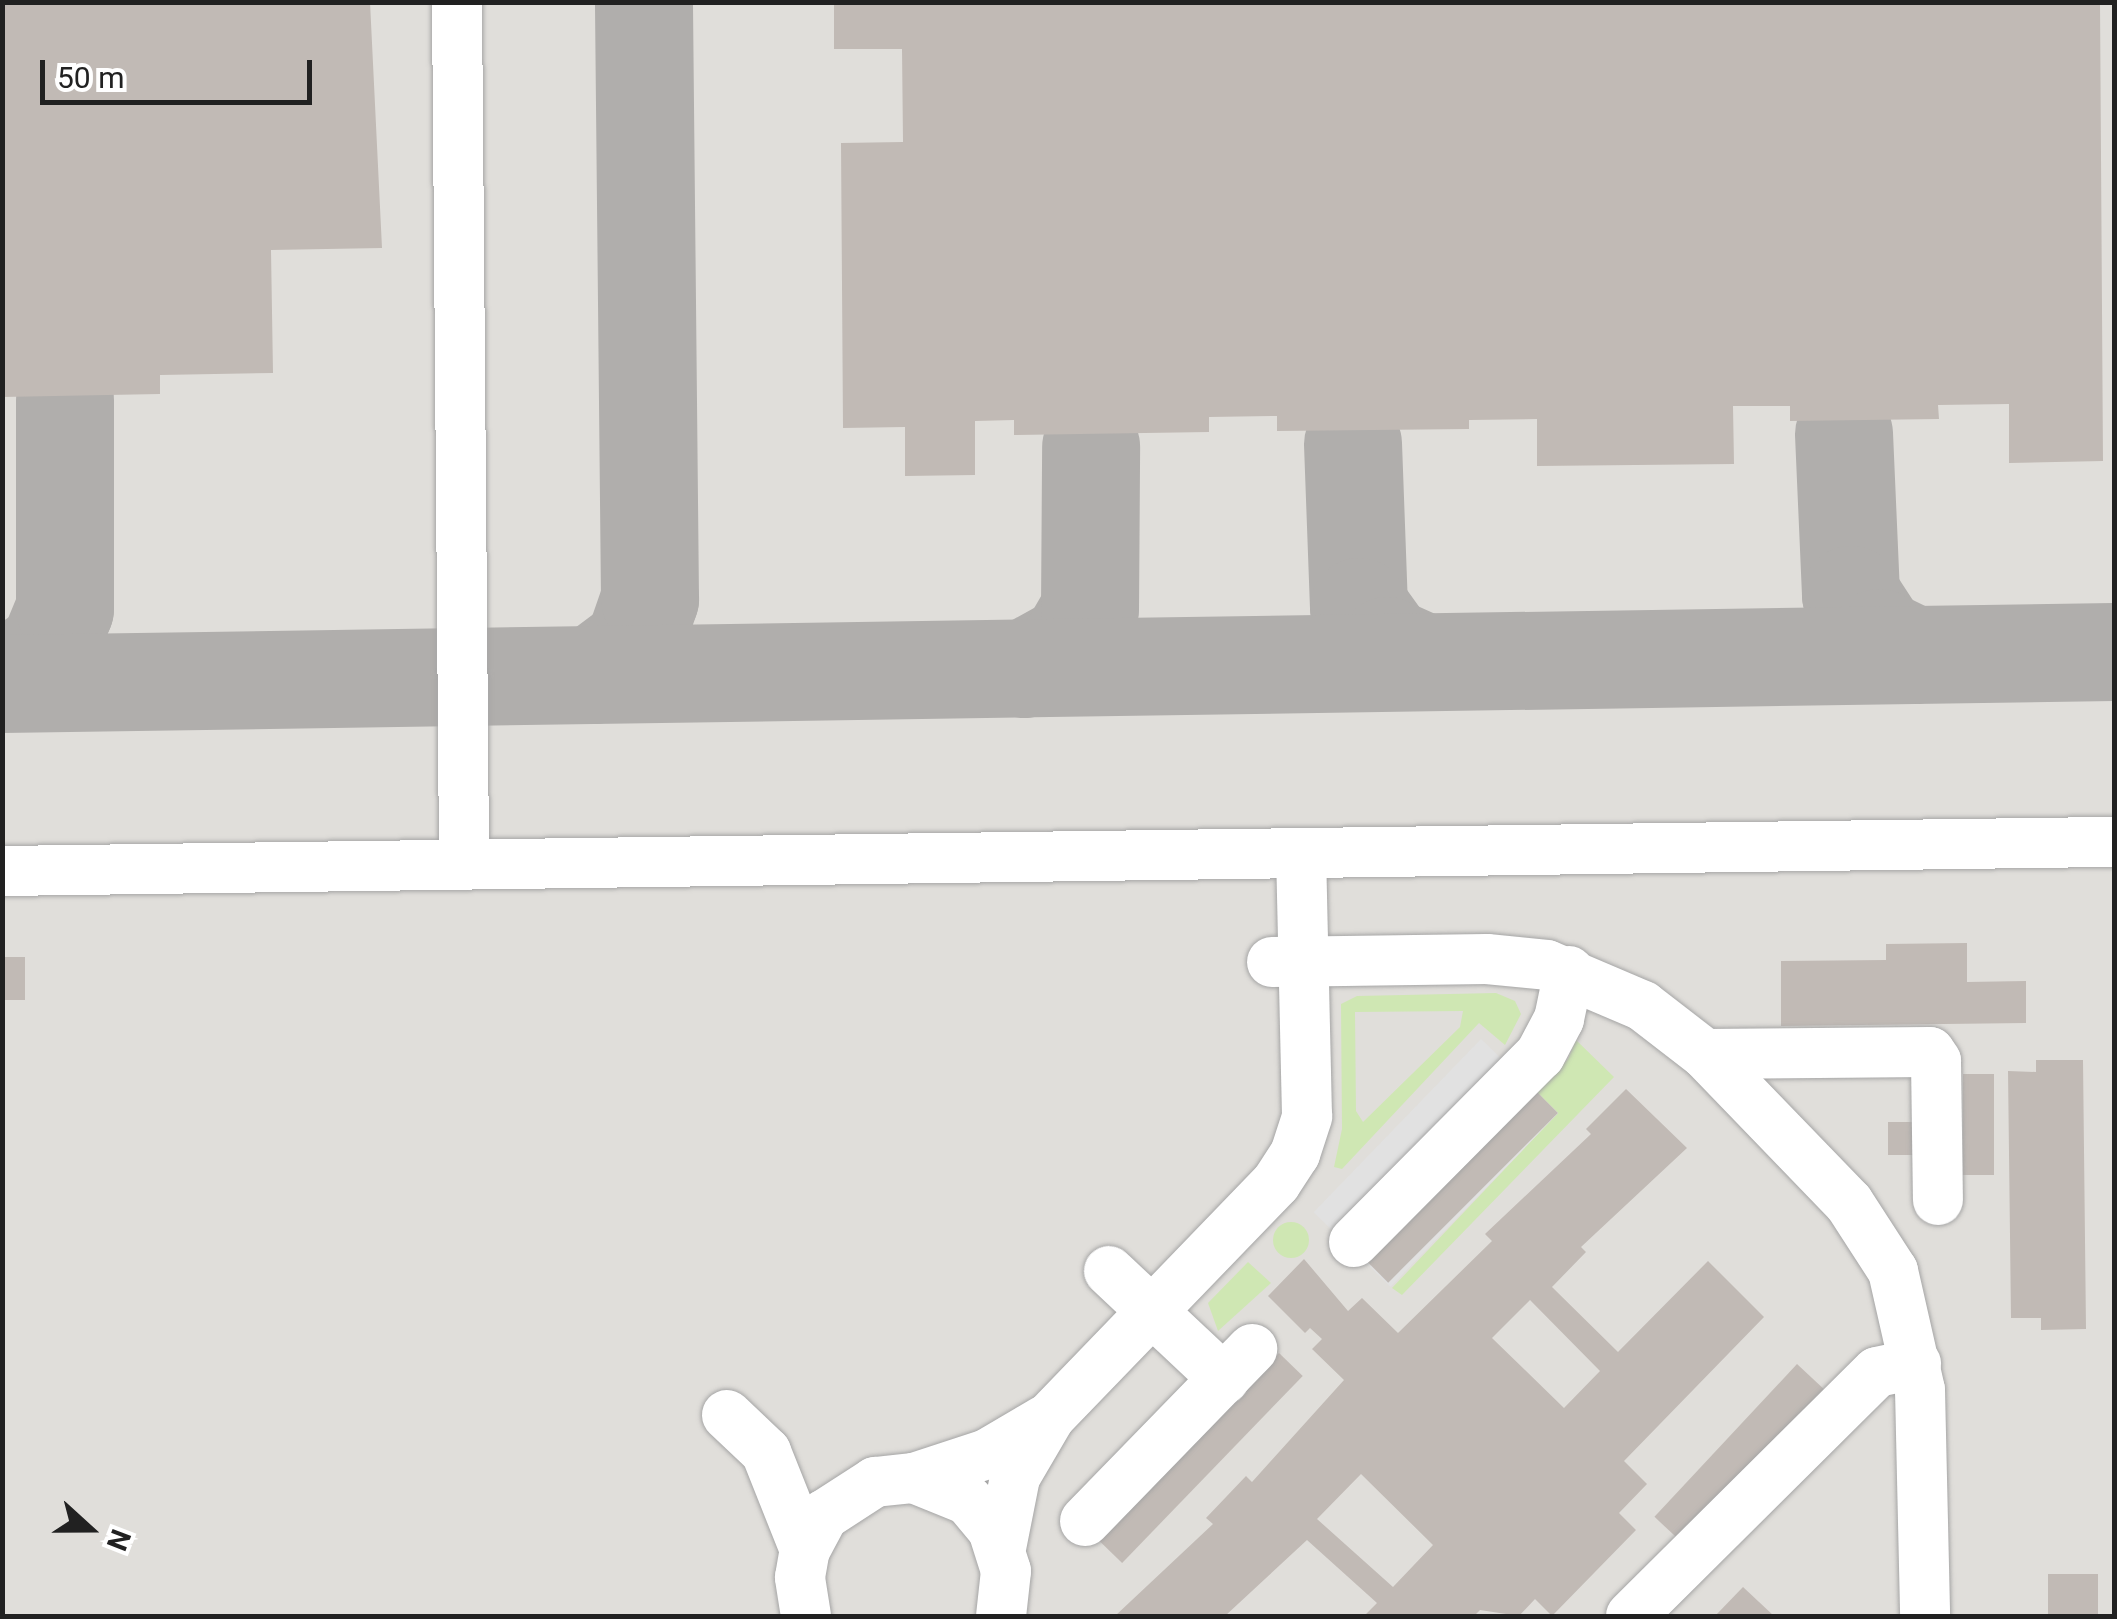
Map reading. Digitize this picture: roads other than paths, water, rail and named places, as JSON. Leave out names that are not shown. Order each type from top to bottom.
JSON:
[{"type":"lane","points":[[457,2],[464,864]]},
{"type":"lane","points":[[2,871],[2114,842]]},
{"type":"lane","points":[[1000,1616],[1006,1571],[1002,1548],[1015,1477],[1050,1417],[1276,1183],[1294,1154],[1307,1116],[1287,961],[1301,853]]},
{"type":"lane","points":[[1287,961],[1488,959],[1569,971],[1642,1006],[1705,1054],[1866,1226],[1893,1271],[1916,1364],[1925,1616]]},
{"type":"lane","points":[[1354,1242],[1540,1056],[1559,1018],[1569,971]]},
{"type":"lane","points":[[1705,1054],[1930,1052],[1936,1061],[1948,1200],[1913,1203],[1866,1226]]},
{"type":"lane","points":[[1085,1520],[1238,1364],[1152,1311],[1110,1271]]},
{"type":"lane","points":[[1631,1616],[1878,1372],[1916,1364]]},
{"type":"lane","points":[[727,1415],[766,1452],[820,1472],[894,1480],[968,1500],[1002,1548]]},
{"type":"lane","points":[[806,1616],[800,1576],[805,1550],[824,1515],[894,1480],[987,1454],[1050,1417]]},
{"type":"lane","points":[[766,1452],[805,1550]]}]
